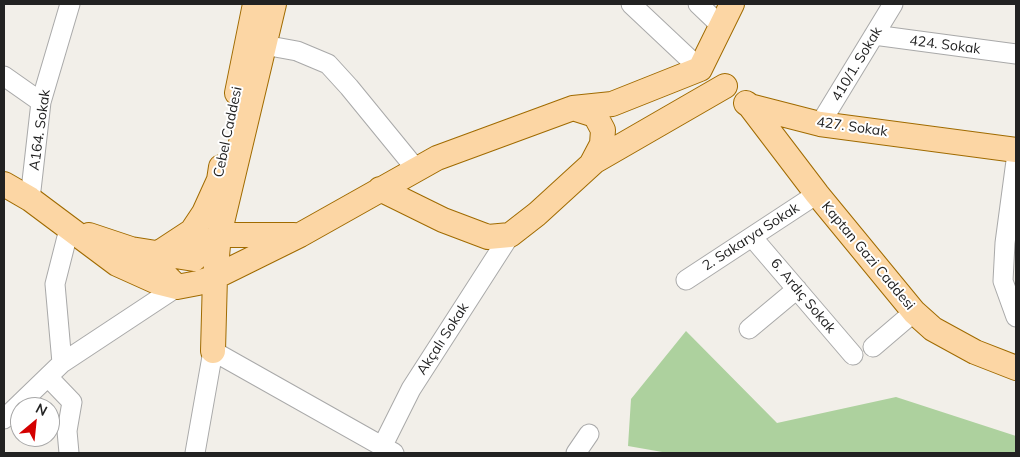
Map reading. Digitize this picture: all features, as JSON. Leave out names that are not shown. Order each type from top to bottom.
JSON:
[{"type":"main road","name":"Cebel Caddesi","points":[[157,254],[192,231],[204,213],[219,180],[255,4]]},
{"type":"main road","name":"Cebel Caddesi","points":[[213,351],[215,277],[219,236],[274,4]]},
{"type":"main road","points":[[4,184],[30,199],[117,264],[157,282],[177,287],[198,283],[215,277],[300,235],[437,158],[573,108],[612,104],[700,69],[732,4]]},
{"type":"main road","name":"427. Sokak","points":[[700,69],[750,106],[820,124],[1016,150]]},
{"type":"main road","points":[[380,189],[444,220],[488,237],[510,235],[537,214],[592,163],[724,86]]},
{"type":"main road","name":"Kaptan Gazi Caddesi","points":[[750,106],[817,194],[914,312],[933,329],[975,352],[1016,368]]},
{"type":"main road","points":[[573,108],[595,114],[603,130],[602,144],[592,163]]},
{"type":"main road","points":[[69,228],[131,249],[194,259],[219,236],[300,235]]},
{"type":"main road","points":[[157,254],[155,265],[177,287]]},
{"type":"street","name":"A164. Sokak","points":[[30,199],[41,102],[70,4]]},
{"type":"street","points":[[631,4],[700,69]]},
{"type":"street","points":[[698,4],[720,25]]},
{"type":"street","name":"410/1. Sokak","points":[[820,124],[893,4]]},
{"type":"street","name":"424. Sokak","points":[[874,35],[1016,54]]},
{"type":"street","points":[[264,45],[297,51],[328,64],[416,169]]},
{"type":"street","points":[[4,76],[41,102]]},
{"type":"street","points":[[1016,161],[1011,243],[1003,281],[1016,317]]},
{"type":"street","name":"2. Sakarya Sokak","points":[[686,280],[817,194]]},
{"type":"street","points":[[62,363],[56,284],[69,228]]},
{"type":"street","name":"Akçalı Sokak","points":[[388,450],[411,389],[510,235]]},
{"type":"street","name":"6. Ardıç Sokak","points":[[752,237],[853,354]]},
{"type":"street","points":[[4,419],[62,363],[177,287]]},
{"type":"street","points":[[749,329],[797,289]]},
{"type":"street","points":[[873,347],[914,312]]},
{"type":"street","points":[[195,453],[213,351],[388,450]]},
{"type":"street","points":[[48,377],[72,402],[68,431],[69,453]]},
{"type":"street","points":[[576,453],[589,434]]},
{"type":"green space","points":[[686,331],[777,423],[896,397],[1016,436],[1016,453],[668,453],[628,446],[631,399]]}]
